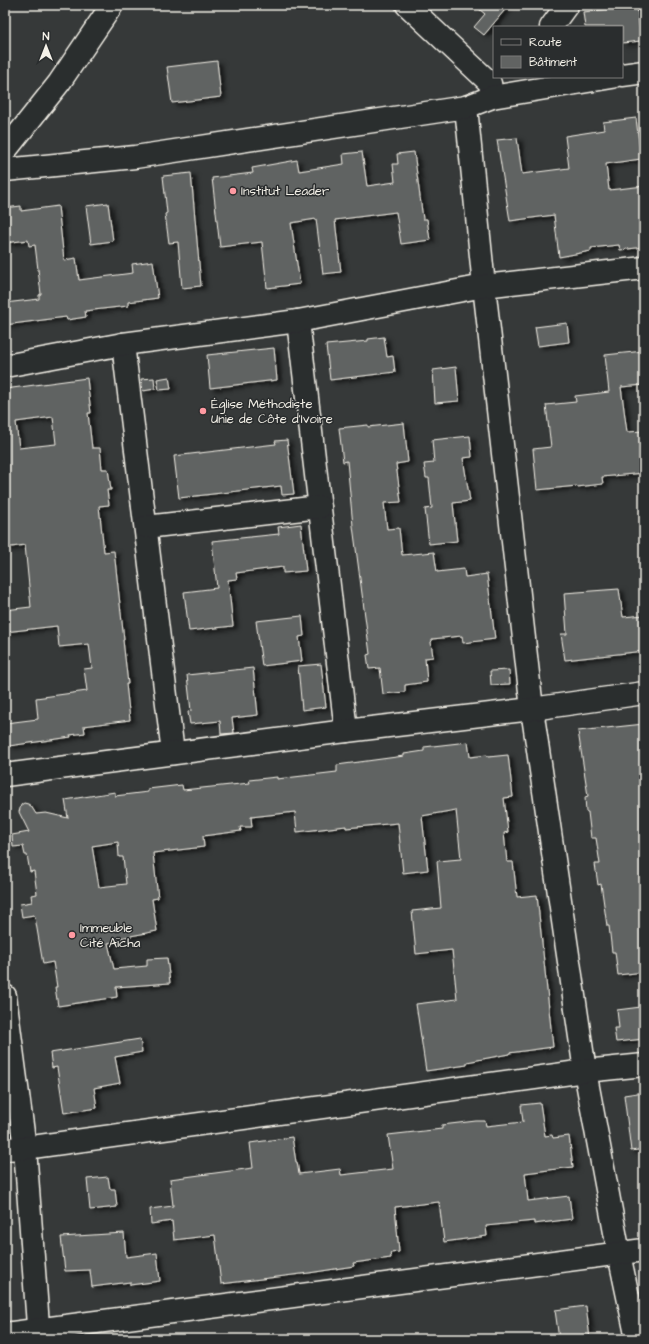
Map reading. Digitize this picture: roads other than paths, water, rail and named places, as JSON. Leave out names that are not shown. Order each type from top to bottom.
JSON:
[{"type":"street","points":[[5,151],[59,83],[112,5]]},
{"type":"street","points":[[406,5],[493,86]]},
{"type":"street","points":[[552,26],[567,5]]},
{"type":"street","points":[[623,75],[644,72]]},
{"type":"street","points":[[5,170],[135,157],[466,107],[493,86],[599,78]]},
{"type":"street","points":[[466,107],[484,286],[532,709],[585,1071],[618,1254],[637,1339]]},
{"type":"street","points":[[5,366],[123,344],[298,321],[484,286],[644,268]]},
{"type":"street","points":[[298,321],[346,731]]},
{"type":"street","points":[[123,344],[173,753]]},
{"type":"street","points":[[146,528],[320,507]]},
{"type":"street","points":[[5,775],[346,731],[532,709],[644,693]]},
{"type":"street","points":[[5,996],[15,1149],[38,1335]]},
{"type":"street","points":[[15,1149],[585,1071],[644,1065]]},
{"type":"street","points":[[5,1334],[38,1335],[644,1250]]},
{"type":"place","name":"Institut Leader","points":[[233,191]]},
{"type":"place","name":"Église Méthodiste Unie de Côte d'Ivoire","points":[[203,411]]},
{"type":"place","name":"Immeuble Cité Aïcha","points":[[72,935]]}]
